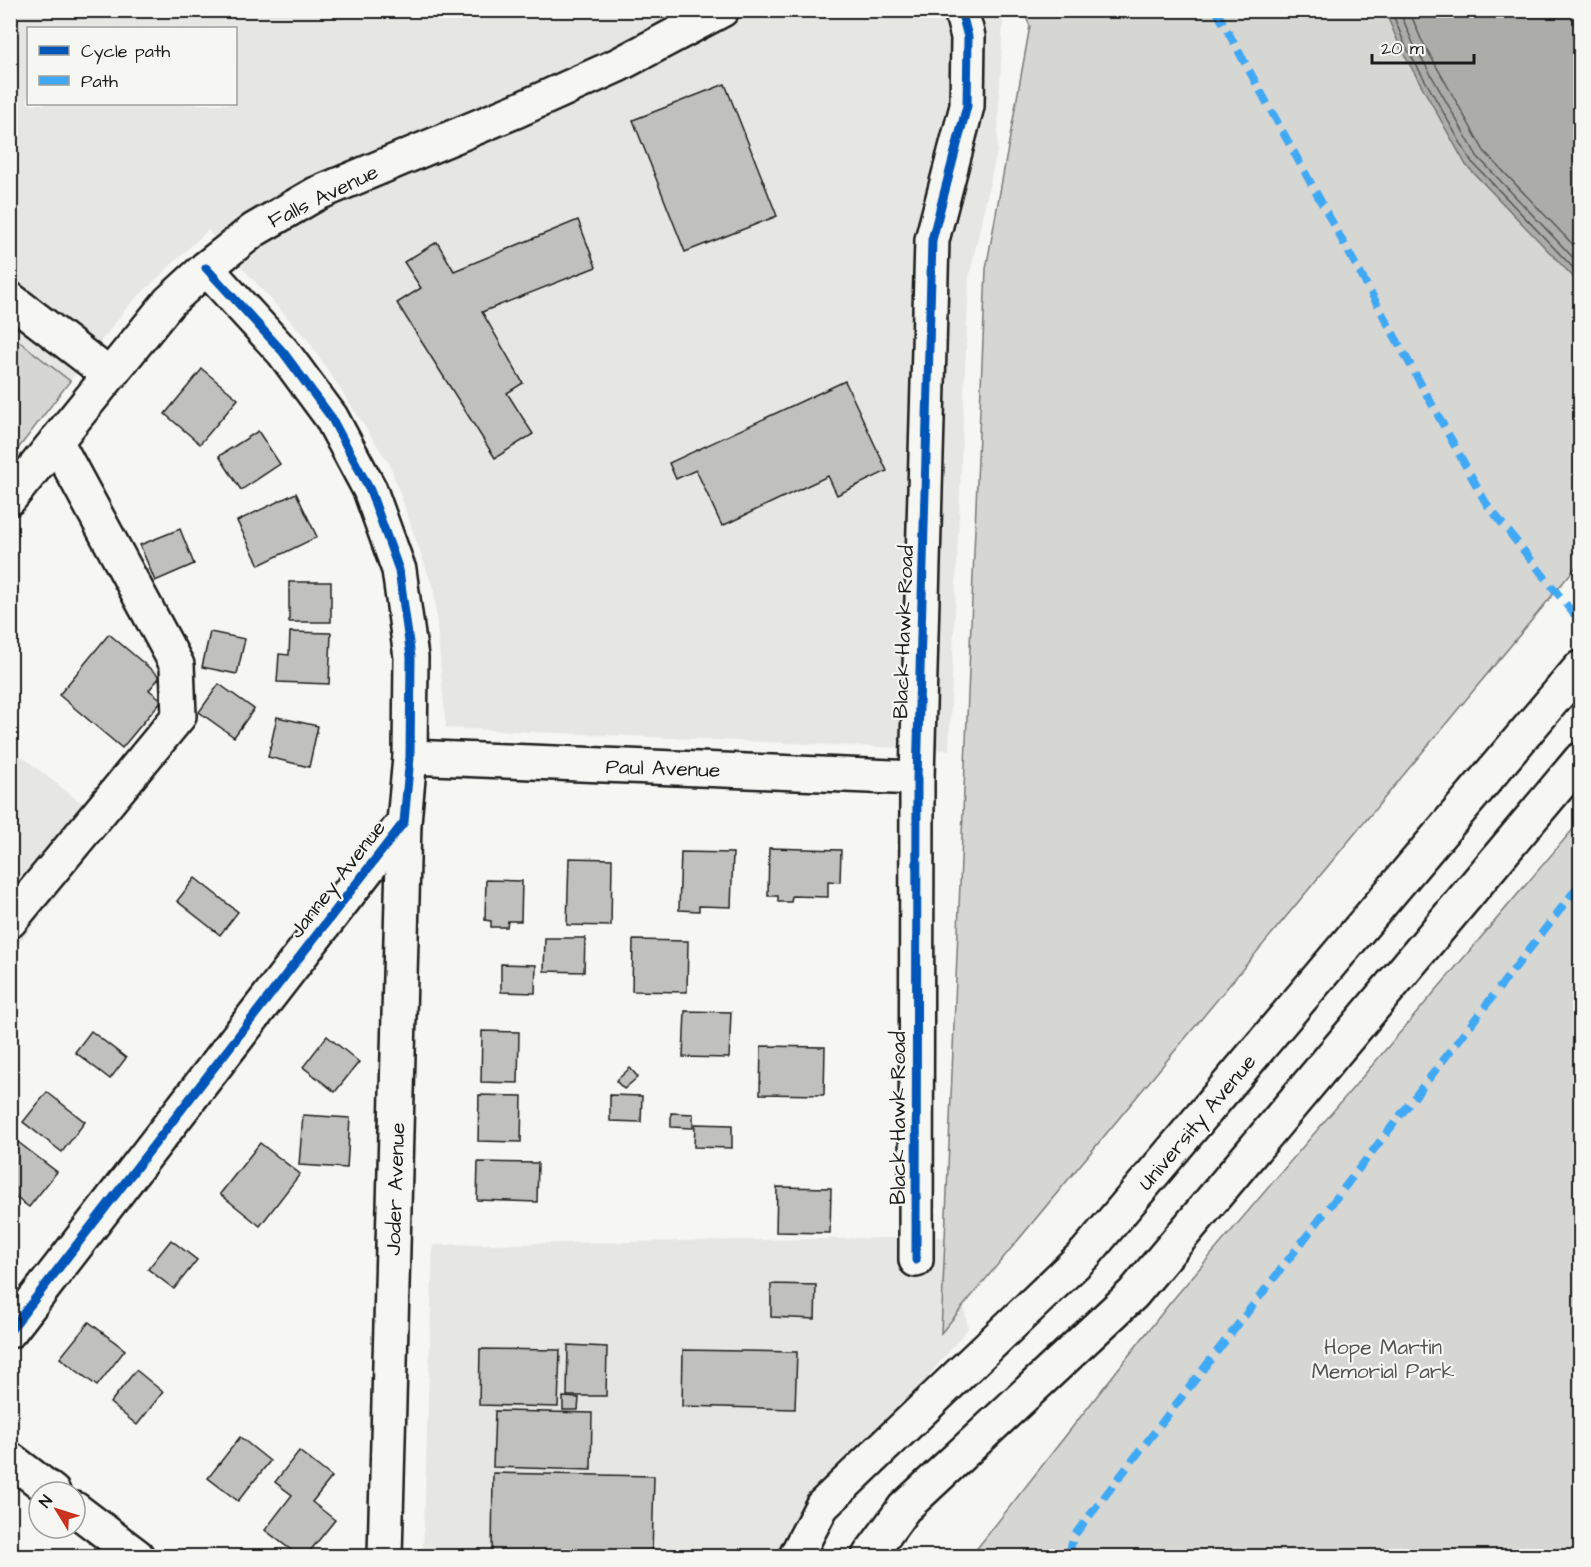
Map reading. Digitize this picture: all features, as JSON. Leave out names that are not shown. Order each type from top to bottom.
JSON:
[{"type":"street","name":"Falls Avenue","points":[[10,498],[169,302],[206,268],[254,230],[316,194],[568,88],[618,65],[722,10]]},
{"type":"street","name":"Black Hawk Road","points":[[916,1260],[917,778],[932,240],[967,106],[968,37],[961,10]]},
{"type":"street","name":"Janney Avenue","points":[[10,1331],[404,822],[410,757],[411,657],[399,570],[370,490],[331,417],[283,352],[206,268]]},
{"type":"street","points":[[10,299],[108,375]]},
{"type":"street","points":[[10,921],[179,716],[177,665],[56,441]]},
{"type":"street","name":"University Avenue","points":[[796,1557],[822,1506],[1086,1253],[1581,668]]},
{"type":"street","name":"Paul Avenue","points":[[410,757],[917,778]]},
{"type":"street","points":[[869,1557],[904,1508],[1133,1294],[1581,760]]},
{"type":"street","name":"Joder Avenue","points":[[385,1557],[404,822]]},
{"type":"street","points":[[10,1459],[37,1480]]},
{"type":"street","points":[[87,1518],[137,1557]]},
{"type":"shaded area","points":[[10,11],[999,11],[1003,19],[997,151],[969,278],[949,750],[446,728],[434,591],[390,465],[308,340],[208,230],[129,305],[70,381],[11,335]]},
{"type":"shaded area","points":[[11,748],[112,827],[11,953]]},
{"type":"shaded area","points":[[951,1237],[968,1328],[822,1506],[774,1556],[423,1556],[433,1245]]},
{"type":"green space","points":[[1023,11],[1580,11],[1580,562],[941,1333],[986,269],[1030,26]]},
{"type":"green space","points":[[11,335],[70,381],[10,458]]},
{"type":"green space","name":"Hope Martin Memorial Park","points":[[1580,821],[1580,1556],[971,1556],[1170,1303]]},
{"type":"water","points":[[1385,11],[1580,11],[1580,284],[1466,165],[1401,49]]},
{"type":"building","points":[[725,84],[777,216],[685,252],[633,120]]},
{"type":"building","points":[[578,220],[596,267],[482,312],[523,383],[507,393],[533,434],[495,458],[397,303],[421,288],[404,262],[437,242],[454,271]]},
{"type":"building","points":[[202,369],[238,399],[200,444],[165,414]]},
{"type":"building","points":[[845,381],[887,471],[837,495],[828,476],[722,526],[696,470],[676,479],[669,463]]},
{"type":"building","points":[[258,431],[280,464],[241,490],[219,456]]},
{"type":"building","points":[[296,493],[317,537],[259,565],[237,521]]},
{"type":"building","points":[[180,529],[194,564],[155,581],[140,545]]},
{"type":"building","points":[[289,582],[331,582],[331,622],[289,622]]},
{"type":"building","points":[[210,632],[245,639],[237,674],[202,667]]},
{"type":"building","points":[[290,632],[331,633],[329,684],[277,682],[279,654],[289,655]]},
{"type":"building","points":[[109,634],[160,677],[149,690],[162,700],[122,748],[59,695]]},
{"type":"building","points":[[219,684],[254,709],[234,737],[199,712]]},
{"type":"building","points":[[277,717],[318,726],[309,767],[268,757]]},
{"type":"building","points":[[769,848],[841,850],[840,882],[828,881],[828,897],[792,896],[791,902],[778,902],[778,896],[768,896]]},
{"type":"building","points":[[681,852],[733,853],[731,907],[699,906],[699,911],[679,910]]},
{"type":"building","points":[[569,858],[612,859],[611,926],[567,925]]},
{"type":"building","points":[[195,878],[238,912],[220,935],[177,901]]},
{"type":"building","points":[[486,880],[522,881],[521,921],[508,921],[507,927],[491,927],[491,921],[485,920]]},
{"type":"building","points":[[545,938],[585,938],[584,972],[544,971]]},
{"type":"building","points":[[633,940],[688,941],[687,992],[632,991]]},
{"type":"building","points":[[501,964],[536,965],[535,993],[501,992]]},
{"type":"building","points":[[685,1011],[731,1012],[729,1058],[683,1057]]},
{"type":"building","points":[[91,1031],[126,1058],[110,1079],[75,1052]]},
{"type":"building","points":[[482,1031],[519,1032],[518,1083],[481,1082]]},
{"type":"building","points":[[327,1036],[359,1062],[335,1092],[303,1067]]},
{"type":"building","points":[[761,1046],[825,1047],[824,1095],[760,1094]]},
{"type":"building","points":[[630,1068],[638,1077],[624,1089],[616,1081]]},
{"type":"building","points":[[47,1092],[85,1122],[62,1152],[23,1122]]},
{"type":"building","points":[[479,1095],[522,1096],[521,1142],[478,1141]]},
{"type":"building","points":[[610,1095],[642,1096],[641,1122],[610,1121]]},
{"type":"building","points":[[671,1113],[693,1114],[693,1128],[671,1127]]},
{"type":"building","points":[[303,1115],[350,1118],[347,1168],[299,1165]]},
{"type":"building","points":[[695,1124],[732,1125],[732,1148],[694,1147]]},
{"type":"building","points":[[10,1136],[57,1172],[29,1207],[10,1193]]},
{"type":"building","points":[[260,1143],[300,1174],[260,1226],[220,1194]]},
{"type":"building","points":[[478,1162],[538,1163],[537,1202],[477,1200]]},
{"type":"building","points":[[777,1187],[831,1188],[830,1233],[776,1232]]},
{"type":"building","points":[[171,1240],[197,1260],[174,1289],[148,1269]]},
{"type":"building","points":[[771,1284],[816,1285],[815,1319],[771,1317]]},
{"type":"building","points":[[89,1322],[125,1350],[97,1386],[60,1358]]},
{"type":"building","points":[[568,1345],[607,1347],[606,1396],[567,1396]]},
{"type":"building","points":[[480,1349],[560,1350],[558,1407],[479,1405]]},
{"type":"building","points":[[683,1350],[797,1352],[795,1409],[682,1406]]},
{"type":"building","points":[[136,1370],[163,1392],[137,1425],[110,1403]]},
{"type":"building","points":[[563,1397],[579,1398],[578,1410],[563,1410]]},
{"type":"building","points":[[495,1411],[592,1413],[591,1470],[493,1467]]},
{"type":"building","points":[[240,1437],[270,1461],[238,1501],[208,1478]]},
{"type":"building","points":[[299,1451],[332,1477],[312,1502],[335,1520],[306,1556],[299,1556],[265,1530],[292,1495],[275,1482]]},
{"type":"building","points":[[493,1473],[654,1476],[652,1556],[492,1556]]},
{"type":"marked path","points":[[1216,10],[1486,503],[1580,622]]},
{"type":"marked path","points":[[1069,1556],[1073,1537],[1580,884]]},
{"type":"cycle path","points":[[916,1260],[917,778],[932,240],[967,106],[968,37],[961,10]]},
{"type":"cycle path","points":[[10,1331],[404,822],[410,757],[411,657],[399,570],[370,490],[331,417],[283,352],[206,268]]}]
